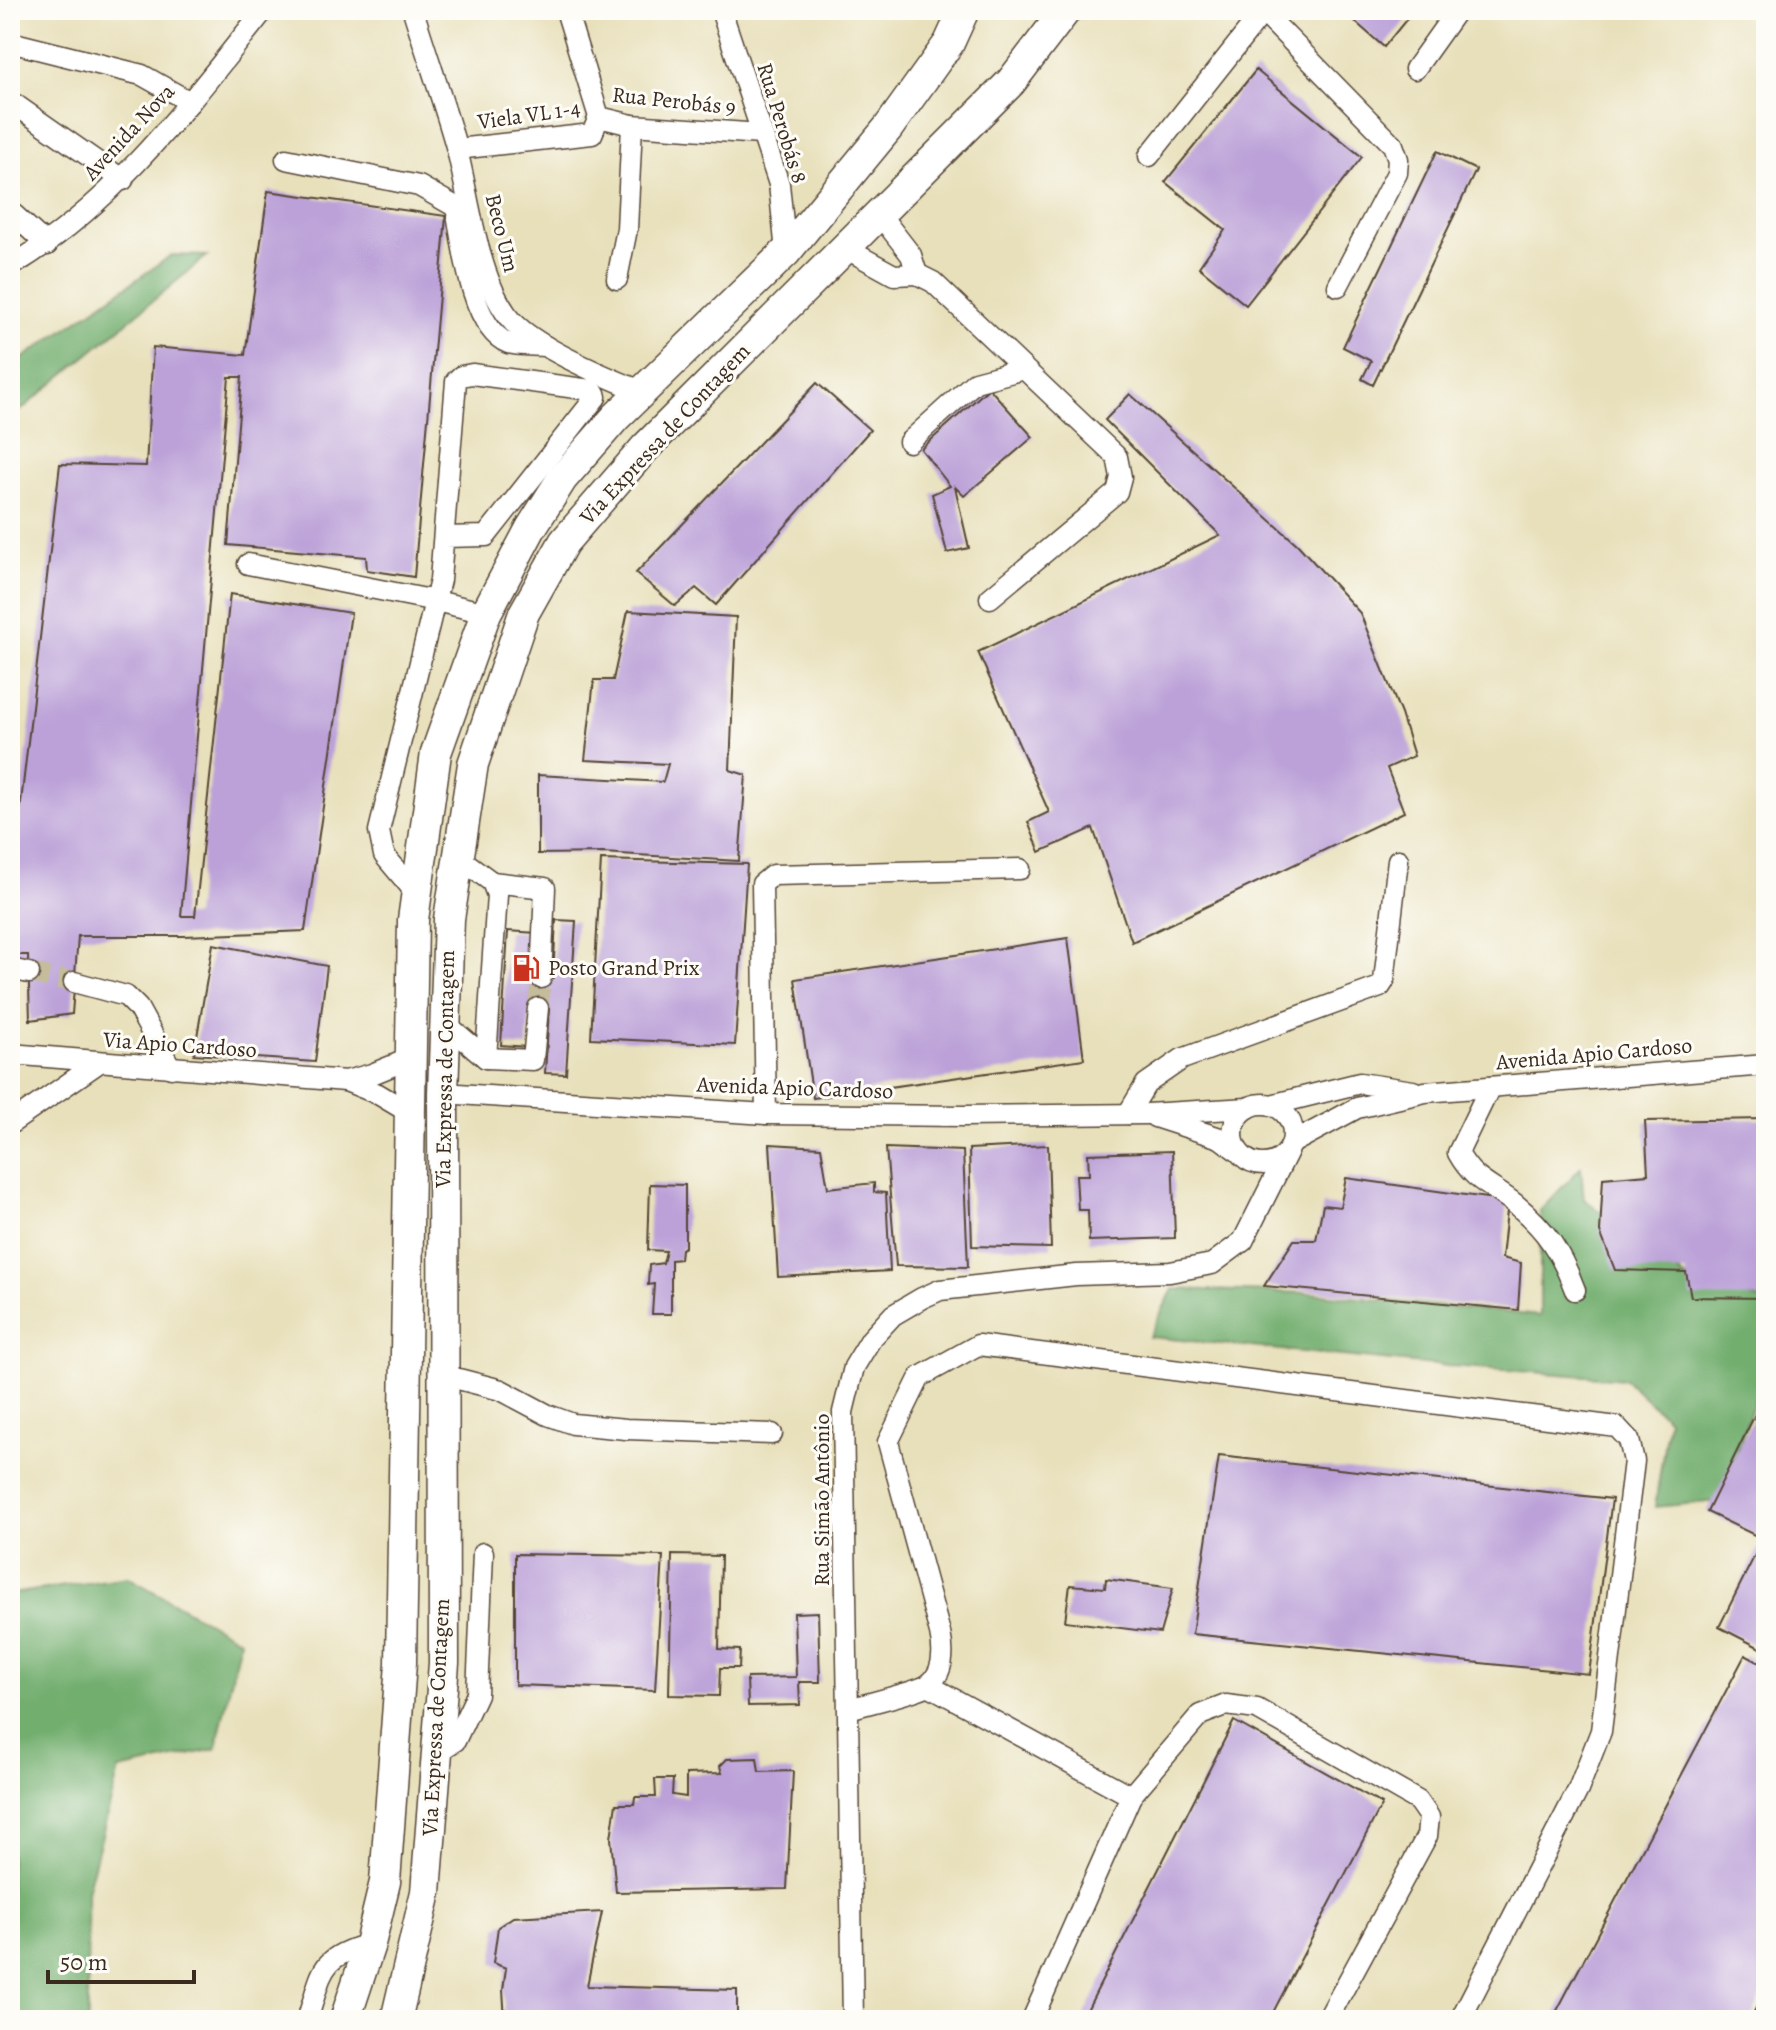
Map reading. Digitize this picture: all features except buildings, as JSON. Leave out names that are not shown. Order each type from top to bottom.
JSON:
[{"type":"highway","name":"Via Expressa de Contagem","points":[[345,2020],[370,1944],[385,1882],[401,1663],[413,920],[436,753],[486,613],[531,528],[562,479],[651,381],[786,252],[888,128],[949,43],[964,10]]},
{"type":"highway","name":"Via Expressa de Contagem","points":[[396,2020],[426,1892],[444,1663],[445,1023],[449,919],[473,764],[478,749],[524,613],[564,542],[645,448],[1011,82],[1066,10]]},
{"type":"street","name":"Avenida Nova","points":[[10,267],[47,245],[123,180],[264,10]]},
{"type":"street","name":"Beco Um","points":[[413,10],[457,149],[489,283],[501,306],[515,324],[549,347],[614,380],[651,381]]},
{"type":"street","name":"Rua Perobás 9","points":[[566,10],[599,117],[632,125],[761,134]]},
{"type":"street","name":"Rua Perobás 8","points":[[721,10],[779,184],[786,252]]},
{"type":"street","points":[[1415,69],[1457,10]]},
{"type":"street","points":[[1149,156],[1262,11],[1393,145],[1398,159],[1397,173],[1338,286]]},
{"type":"street","points":[[10,42],[142,75],[190,102]]},
{"type":"street","points":[[10,101],[123,180]]},
{"type":"street","name":"Viela VL 1-4","points":[[457,149],[592,134],[599,117]]},
{"type":"street","points":[[617,279],[627,229],[632,125]]},
{"type":"street","points":[[286,159],[419,186],[456,207],[465,262],[485,323],[506,342],[549,347]]},
{"type":"street","points":[[10,211],[47,245]]},
{"type":"street","points":[[880,215],[911,255],[917,274]]},
{"type":"street","points":[[845,248],[894,275],[917,274],[933,282],[1117,457],[1121,477],[1117,492],[990,598]]},
{"type":"street","points":[[909,442],[975,382],[1024,369]]},
{"type":"street","points":[[416,893],[384,855],[379,831],[440,580],[456,381],[461,376],[487,376],[595,393],[596,397],[486,536],[444,537]]},
{"type":"street","points":[[248,564],[486,613]]},
{"type":"street","points":[[458,857],[492,882],[545,888],[541,978]]},
{"type":"street","points":[[1137,1114],[1146,1084],[1182,1059],[1380,987],[1384,981],[1398,860]]},
{"type":"street","points":[[766,1114],[762,884],[773,875],[1020,869]]},
{"type":"street","points":[[486,1058],[497,895],[492,882]]},
{"type":"street","points":[[74,982],[126,996],[138,1008],[171,1068]]},
{"type":"street","points":[[445,1023],[486,1058],[533,1060],[538,1008]]},
{"type":"street","name":"Via Apio Cardoso","points":[[10,1054],[346,1081],[378,1094],[410,1113]]},
{"type":"street","name":"Via Apio Cardoso","points":[[346,1081],[411,1058]]},
{"type":"street","points":[[10,1124],[98,1063]]},
{"type":"street","name":"Avenida Apio Cardoso","points":[[1290,1148],[1357,1108],[1425,1092],[1766,1065]]},
{"type":"street","name":"Avenida Apio Cardoso","points":[[1271,1105],[1360,1083],[1425,1092]]},
{"type":"street","points":[[1490,1087],[1458,1153],[1468,1171],[1515,1204],[1553,1240],[1575,1290]]},
{"type":"street","name":"Avenida Apio Cardoso","points":[[443,1093],[766,1114],[1137,1114],[1248,1108]]},
{"type":"street","points":[[1240,1154],[1255,1164],[1267,1165],[1278,1161],[1290,1148],[1293,1131],[1282,1110],[1259,1104],[1248,1108],[1233,1126],[1233,1138],[1240,1154],[1259,1176],[1265,1193]]},
{"type":"street","name":"Avenida Apio Cardoso","points":[[1137,1114],[1220,1138],[1240,1154]]},
{"type":"street","name":"Rua Simão Antônio","points":[[853,2020],[843,1412],[854,1367],[871,1339],[893,1315],[940,1290],[1076,1275],[1170,1272],[1212,1264],[1243,1241],[1290,1148]]},
{"type":"street","points":[[849,1709],[928,1685],[943,1663],[944,1649],[888,1442],[920,1377],[978,1345],[1617,1427],[1629,1440],[1634,1461],[1601,1731],[1578,1790],[1460,2020]]},
{"type":"street","points":[[443,1375],[501,1390],[548,1415],[573,1424],[772,1434]]},
{"type":"street","points":[[437,1752],[455,1741],[477,1694],[483,1553]]},
{"type":"street","points":[[928,1685],[1131,1796]]},
{"type":"street","points":[[1032,2020],[1131,1796],[1200,1715],[1226,1705],[1257,1709],[1418,1801],[1429,1817],[1427,1836],[1327,2020]]},
{"type":"street","points":[[307,2020],[326,1965],[342,1951],[370,1944]]},
{"type":"green space","points":[[172,255],[207,256],[10,419],[10,367]]},
{"type":"green space","points":[[1581,1167],[1584,1199],[1694,1284],[1766,1301],[1766,1397],[1756,1397],[1719,1501],[1655,1507],[1668,1419],[1625,1379],[1423,1364],[1149,1337],[1173,1289],[1310,1293],[1540,1316],[1540,1211]]},
{"type":"green space","points":[[128,1577],[240,1640],[216,1749],[119,1770],[87,1892],[88,2020],[10,2020],[10,1594]]},
{"type":"tunnel","points":[[29,973],[74,982]]},
{"type":"tunnel","points":[[538,1008],[541,978]]},
{"type":"place","name":"Posto Grand Prix","points":[[526,968]]}]
